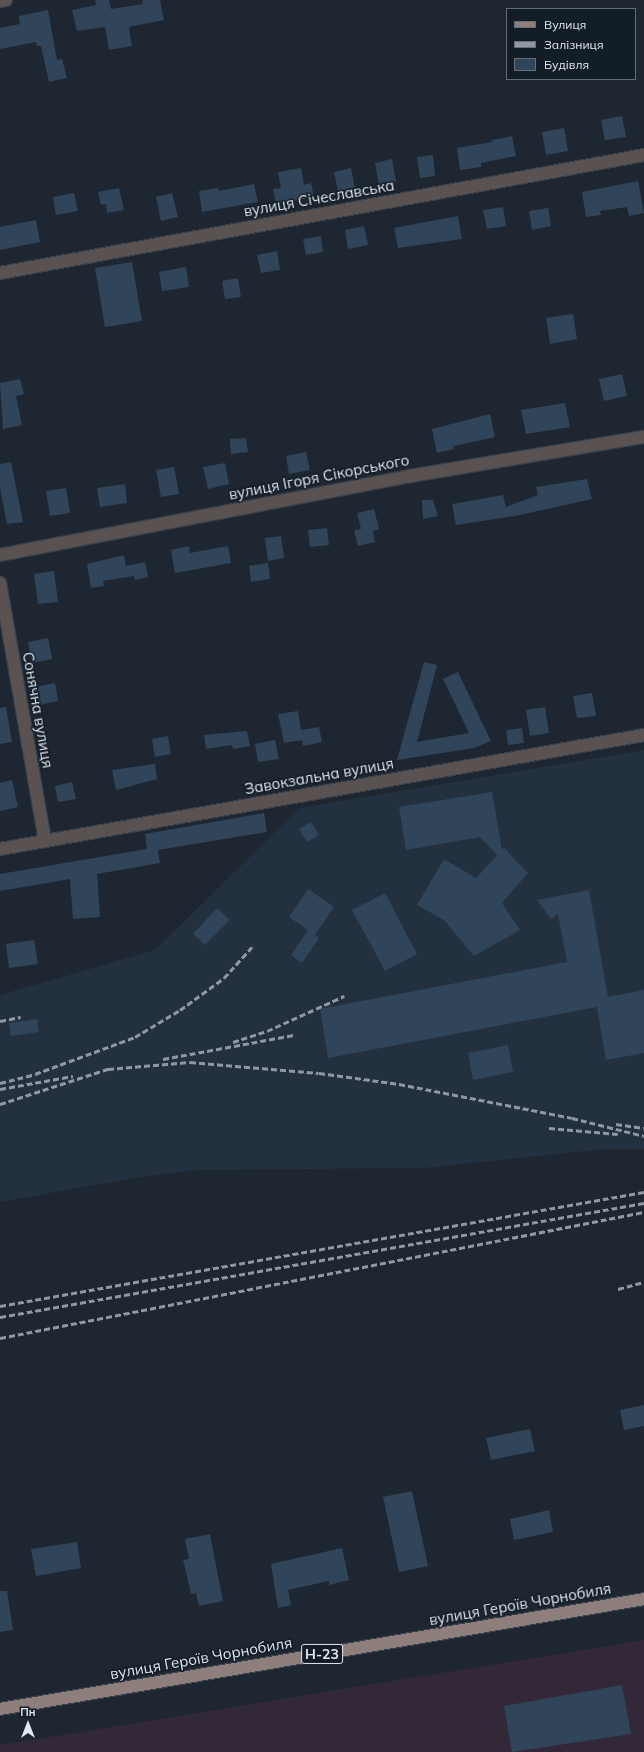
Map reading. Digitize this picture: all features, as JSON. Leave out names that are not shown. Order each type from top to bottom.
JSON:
[{"type":"main road","name":"вулиця Героїв Чорнобиля","points":[[0,1709],[644,1599]]},
{"type":"street","points":[[0,1],[6,0]]},
{"type":"street","name":"вулиця Січеславська","points":[[0,272],[644,155]]},
{"type":"street","name":"вулиця Ігоря Сікорського","points":[[0,555],[410,476],[644,437]]},
{"type":"street","name":"Сонячна вулиця","points":[[0,583],[44,841]]},
{"type":"street","name":"Завокзальна вулиця","points":[[0,849],[644,735]]},
{"type":"shaded area","points":[[644,750],[644,1149],[604,1149],[424,1168],[197,1170],[146,1176],[0,1202],[0,995],[155,950],[299,808]]},
{"type":"shaded area","points":[[644,1640],[644,1752],[0,1752],[0,1745]]},
{"type":"building","points":[[95,0],[109,0],[111,9],[143,4],[142,0],[160,0],[164,20],[129,27],[132,46],[109,50],[105,27],[77,31],[72,10],[96,5]]},
{"type":"building","points":[[48,10],[57,60],[62,59],[67,78],[49,82],[41,46],[37,46],[36,42],[0,49],[0,28],[20,24],[19,16]]},
{"type":"building","points":[[622,116],[626,137],[605,140],[601,120]]},
{"type":"building","points":[[564,128],[568,151],[546,155],[542,132]]},
{"type":"building","points":[[512,136],[516,156],[481,163],[481,167],[460,170],[457,148],[492,142],[492,140]]},
{"type":"building","points":[[433,155],[435,176],[420,178],[417,157]]},
{"type":"building","points":[[392,159],[396,182],[379,185],[375,163]]},
{"type":"building","points":[[301,168],[304,185],[311,183],[314,197],[276,204],[273,189],[281,188],[278,172]]},
{"type":"building","points":[[351,168],[355,188],[338,191],[334,172]]},
{"type":"building","points":[[638,181],[644,213],[629,216],[627,207],[600,211],[601,215],[586,217],[582,192]]},
{"type":"building","points":[[254,184],[258,202],[202,212],[199,191],[218,188],[219,191]]},
{"type":"building","points":[[119,188],[124,210],[107,213],[106,204],[101,205],[98,192]]},
{"type":"building","points":[[74,193],[78,211],[56,215],[53,197]]},
{"type":"building","points":[[172,193],[178,217],[161,221],[156,197]]},
{"type":"building","points":[[503,207],[506,226],[487,229],[483,210]]},
{"type":"building","points":[[548,208],[551,226],[532,230],[529,211]]},
{"type":"building","points":[[458,216],[462,239],[398,248],[394,228]]},
{"type":"building","points":[[36,220],[40,242],[0,250],[0,227]]},
{"type":"building","points":[[364,226],[368,245],[348,249],[345,230]]},
{"type":"building","points":[[321,236],[323,252],[306,255],[303,239]]},
{"type":"building","points":[[277,251],[280,270],[261,273],[257,255]]},
{"type":"building","points":[[132,262],[142,321],[105,327],[95,268]]},
{"type":"building","points":[[186,267],[189,287],[162,291],[159,272]]},
{"type":"building","points":[[238,278],[241,297],[225,299],[222,281]]},
{"type":"building","points":[[573,314],[577,339],[550,344],[546,318]]},
{"type":"building","points":[[622,374],[627,396],[604,401],[599,379]]},
{"type":"building","points":[[20,379],[24,394],[16,396],[22,425],[3,429],[0,383]]},
{"type":"building","points":[[565,403],[570,427],[526,434],[521,410]]},
{"type":"building","points":[[490,414],[495,437],[454,446],[454,449],[437,453],[432,429]]},
{"type":"building","points":[[246,438],[248,452],[231,454],[230,439]]},
{"type":"building","points":[[306,452],[310,470],[289,474],[286,456]]},
{"type":"building","points":[[11,462],[23,522],[7,524],[0,488],[0,464]]},
{"type":"building","points":[[225,463],[229,484],[208,489],[203,467]]},
{"type":"building","points":[[174,467],[179,494],[161,497],[156,470]]},
{"type":"building","points":[[587,479],[592,499],[515,516],[456,525],[452,504],[503,495],[506,507],[538,495],[536,487]]},
{"type":"building","points":[[125,484],[127,503],[100,507],[97,488]]},
{"type":"building","points":[[66,488],[70,513],[50,516],[46,491]]},
{"type":"building","points":[[422,500],[433,500],[438,516],[423,519]]},
{"type":"building","points":[[374,509],[379,529],[373,531],[375,542],[358,546],[354,530],[361,529],[357,513]]},
{"type":"building","points":[[327,528],[329,545],[310,547],[308,530]]},
{"type":"building","points":[[281,536],[284,558],[268,561],[265,538]]},
{"type":"building","points":[[189,546],[190,553],[228,546],[231,563],[175,573],[171,550]]},
{"type":"building","points":[[124,555],[126,566],[145,562],[148,577],[135,580],[134,576],[103,581],[104,586],[91,588],[87,564]]},
{"type":"building","points":[[268,563],[270,579],[251,582],[249,566]]},
{"type":"building","points":[[54,571],[58,602],[38,604],[34,574]]},
{"type":"building","points":[[48,638],[52,659],[32,663],[28,642]]},
{"type":"building","points":[[424,662],[437,665],[417,742],[469,733],[443,679],[458,672],[491,741],[474,748],[397,760]]},
{"type":"building","points":[[55,683],[58,701],[39,705],[35,687]]},
{"type":"building","points":[[592,693],[596,716],[577,718],[573,696]]},
{"type":"building","points":[[6,707],[12,742],[0,744],[0,708]]},
{"type":"building","points":[[545,707],[549,733],[530,736],[526,710]]},
{"type":"building","points":[[298,711],[301,730],[319,727],[322,742],[303,746],[302,740],[284,743],[278,714]]},
{"type":"building","points":[[522,728],[524,743],[508,745],[506,730]]},
{"type":"building","points":[[247,731],[250,746],[233,749],[232,745],[206,749],[204,735]]},
{"type":"building","points":[[168,736],[171,754],[155,757],[152,739]]},
{"type":"building","points":[[275,740],[279,759],[258,762],[255,744]]},
{"type":"building","points":[[155,764],[157,779],[116,790],[112,770]]},
{"type":"building","points":[[12,780],[18,807],[0,811],[0,783]]},
{"type":"building","points":[[72,782],[76,799],[58,802],[55,786]]},
{"type":"building","points":[[492,792],[502,850],[504,848],[528,873],[502,903],[520,930],[474,956],[444,920],[417,905],[444,859],[476,878],[497,855],[480,837],[406,850],[399,807]]},
{"type":"building","points":[[264,813],[267,832],[158,850],[160,863],[97,874],[100,917],[73,919],[70,879],[0,891],[0,874],[147,849],[145,834]]},
{"type":"building","points":[[311,822],[319,835],[307,842],[299,829]]},
{"type":"building","points":[[308,889],[334,907],[315,935],[319,938],[302,963],[291,955],[308,930],[289,917]]},
{"type":"building","points":[[589,890],[608,997],[644,990],[644,1053],[606,1060],[597,1007],[328,1058],[320,1009],[567,962],[558,914],[551,919],[537,900]]},
{"type":"building","points":[[385,893],[417,954],[385,971],[352,910]]},
{"type":"building","points":[[217,908],[230,920],[205,945],[193,934]]},
{"type":"building","points":[[34,940],[38,964],[9,968],[6,944]]},
{"type":"building","points":[[37,1019],[39,1032],[11,1036],[9,1023]]},
{"type":"building","points":[[508,1045],[513,1072],[473,1080],[468,1053]]},
{"type":"building","points":[[644,1405],[644,1426],[624,1430],[620,1410]]},
{"type":"building","points":[[530,1429],[535,1451],[491,1460],[486,1438]]},
{"type":"building","points":[[412,1491],[428,1566],[399,1572],[383,1497]]},
{"type":"building","points":[[549,1510],[553,1532],[514,1540],[510,1519]]},
{"type":"building","points":[[210,1534],[223,1601],[199,1606],[196,1593],[191,1594],[183,1560],[189,1559],[185,1539]]},
{"type":"building","points":[[77,1542],[81,1568],[36,1576],[31,1549]]},
{"type":"building","points":[[342,1548],[349,1580],[329,1585],[329,1581],[288,1590],[291,1605],[278,1608],[271,1564]]},
{"type":"building","points":[[0,1591],[7,1591],[13,1630],[0,1632]]},
{"type":"building","points":[[622,1685],[631,1734],[512,1752],[504,1706]]},
{"type":"railway","points":[[0,1083],[35,1074],[135,1037],[180,1010],[224,978],[252,947]]},
{"type":"railway","points":[[233,1042],[267,1031],[344,996]]},
{"type":"railway","points":[[0,1021],[21,1017]]},
{"type":"railway","points":[[163,1059],[294,1035]]},
{"type":"railway","points":[[0,1104],[108,1069],[190,1062],[319,1073],[399,1084],[572,1118],[644,1136]]},
{"type":"railway","points":[[0,1089],[73,1076]]},
{"type":"railway","points":[[616,1124],[644,1128]]},
{"type":"railway","points":[[549,1128],[618,1134]]},
{"type":"railway","points":[[0,1306],[644,1192]]},
{"type":"railway","points":[[0,1317],[644,1203]]},
{"type":"railway","points":[[0,1338],[644,1212]]},
{"type":"railway","points":[[618,1289],[644,1282]]}]
